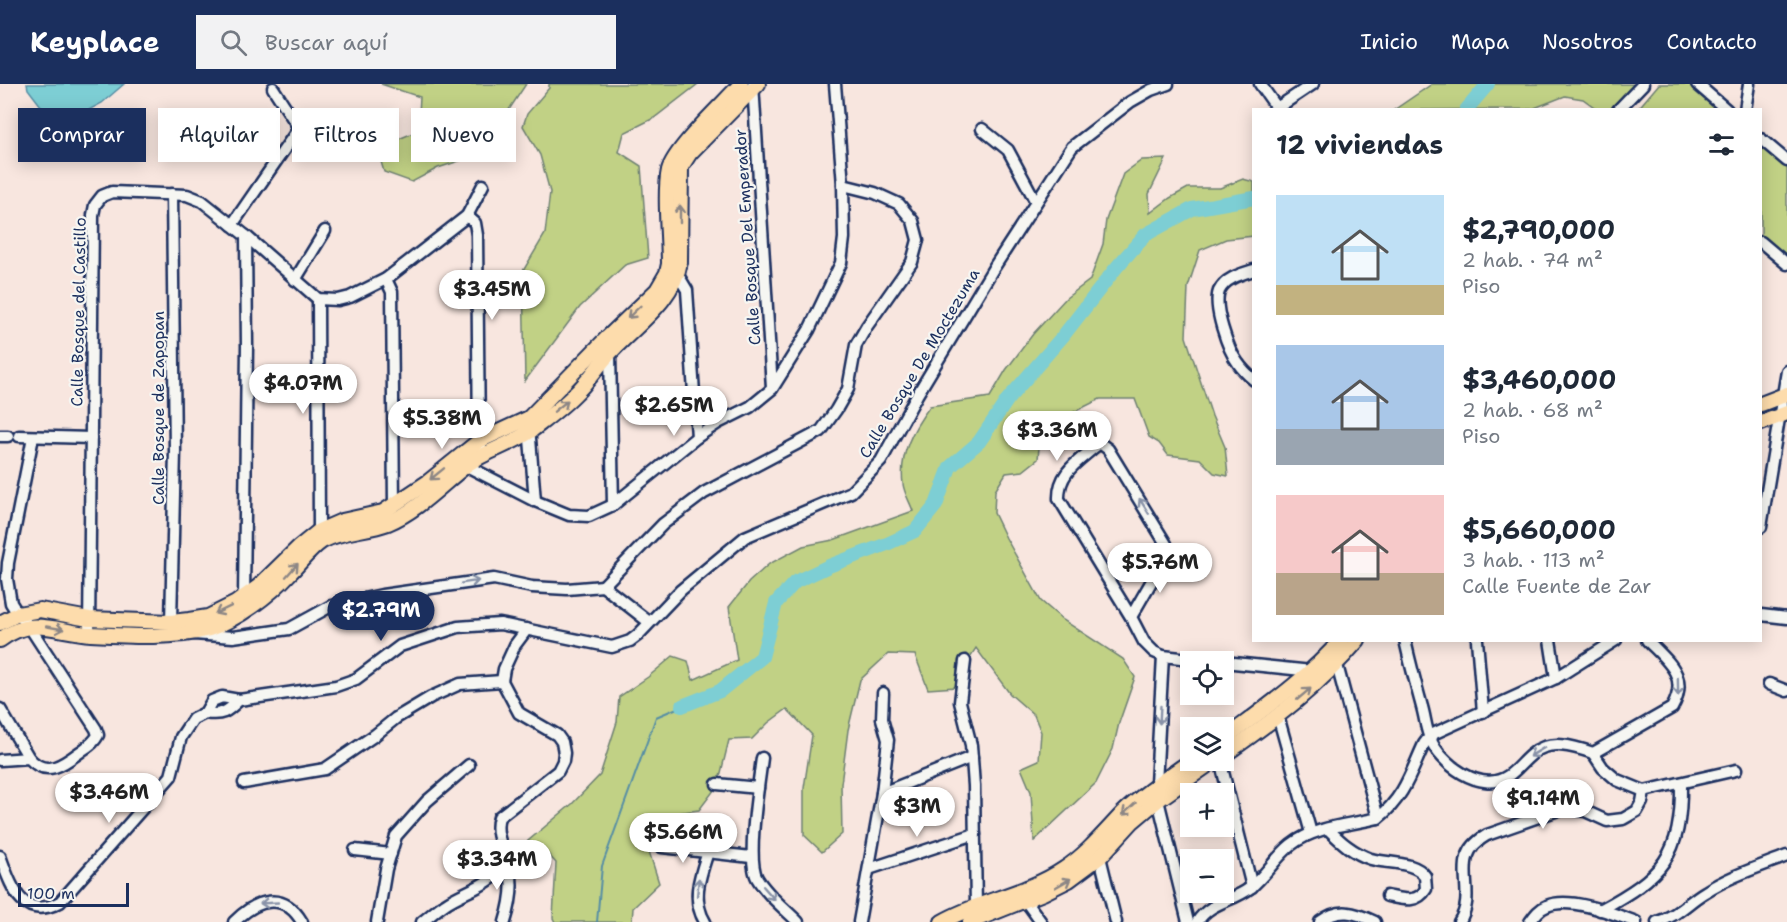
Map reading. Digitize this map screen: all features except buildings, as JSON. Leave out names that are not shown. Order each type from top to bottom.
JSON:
[{"type":"main road","points":[[0,623],[18,614],[40,610],[89,619],[171,622],[208,617],[244,598],[319,531],[342,520],[383,512],[461,463],[482,447],[529,425],[575,395],[610,353],[660,302],[678,275],[681,167],[690,153],[751,85]]},
{"type":"main road","points":[[529,425],[608,337],[657,290],[667,273],[669,264],[669,167],[682,148],[751,85]]},
{"type":"main road","points":[[1762,404],[1785,395]]},
{"type":"main road","points":[[1762,423],[1783,414]]},
{"type":"main road","points":[[0,639],[8,633],[40,625],[89,634],[189,634],[228,622],[289,575],[308,552],[323,541],[344,533],[387,523],[416,507],[461,463]]},
{"type":"main road","points":[[1234,730],[1312,671],[1333,660],[1340,642]]},
{"type":"main road","points":[[1234,748],[1278,716],[1333,660],[1356,642]]},
{"type":"main road","points":[[942,922],[1041,881],[1064,869],[1095,845],[1123,813],[1156,784],[1180,768]]},
{"type":"main road","points":[[970,922],[1057,887],[1100,857],[1132,822],[1158,800],[1199,771]]},
{"type":"street","points":[[461,463],[535,501],[570,515],[589,516],[613,505],[697,437],[718,423],[750,407],[772,389],[809,330],[841,263],[844,238],[843,185],[835,84]]},
{"type":"street","name":"Calle Bosque De Moctezuma","points":[[0,856],[15,893],[25,908],[39,912],[49,910],[60,902],[171,776],[181,737],[193,719],[205,713],[212,701],[222,697],[239,699],[336,686],[356,679],[400,646],[458,627],[500,624],[588,644],[612,647],[630,641],[681,590],[745,537],[851,492],[881,461],[917,395],[1072,147],[1130,102],[1151,90],[1168,84]]},
{"type":"street","points":[[1260,84],[1277,108],[1313,84]]},
{"type":"street","points":[[1620,108],[1643,84]]},
{"type":"street","points":[[1697,84],[1725,108]]},
{"type":"street","points":[[1745,108],[1749,84]]},
{"type":"street","name":"Calle Bosque Del Emperador","points":[[751,85],[772,389]]},
{"type":"street","points":[[273,88],[292,117]]},
{"type":"street","points":[[982,129],[1008,150],[1036,202]]},
{"type":"street","points":[[232,225],[292,138]]},
{"type":"street","points":[[1762,140],[1787,161]]},
{"type":"street","points":[[319,531],[318,299],[338,300],[350,297],[386,279],[467,216],[483,185]]},
{"type":"street","points":[[189,634],[233,637],[289,629],[331,606],[382,595],[494,579],[532,587],[567,590],[603,586],[663,524],[704,493],[821,431],[836,410],[848,389],[856,345],[912,262],[918,240],[913,221],[899,204],[875,193],[843,185]]},
{"type":"street","name":"Calle Bosque del Castillo","points":[[89,634],[93,215],[102,196],[112,192],[172,194],[187,195],[202,201],[318,299]]},
{"type":"street","name":"Calle Bosque de Zapopan","points":[[171,622],[175,451],[172,194]]},
{"type":"street","points":[[467,216],[475,223],[477,235],[482,447]]},
{"type":"street","points":[[295,280],[325,231]]},
{"type":"street","points":[[244,598],[246,236]]},
{"type":"street","points":[[1762,244],[1787,264]]},
{"type":"street","points":[[1252,271],[1234,276],[1225,282],[1219,291],[1217,302],[1230,350],[1237,362],[1252,378]]},
{"type":"street","points":[[678,275],[687,290],[697,437]]},
{"type":"street","points":[[386,279],[392,292],[394,506]]},
{"type":"street","points":[[610,353],[613,505]]},
{"type":"street","points":[[1762,522],[1783,414],[1787,370]]},
{"type":"street","points":[[529,425],[535,501]]},
{"type":"street","points":[[9,436],[91,438]]},
{"type":"street","points":[[0,709],[28,758],[34,765],[42,768],[51,768],[65,763],[94,741],[98,735],[29,626],[18,614],[9,592],[8,563],[33,436]]},
{"type":"street","points":[[1131,617],[1165,558],[1166,544],[1108,449],[1101,444],[1097,445],[1064,475],[1060,484],[1059,499],[1144,642],[1162,656],[1180,658]]},
{"type":"street","points":[[603,586],[649,622]]},
{"type":"street","points":[[1762,615],[1787,618]]},
{"type":"street","points":[[510,626],[515,645]]},
{"type":"street","points":[[505,922],[512,886],[511,871],[496,830],[499,817],[558,771],[564,753],[562,742],[557,735],[519,713],[502,681],[504,669],[515,645],[527,629]]},
{"type":"street","points":[[1406,642],[1431,740],[1446,759],[1475,780],[1497,781],[1508,776],[1534,752],[1543,747],[1568,746],[1593,753],[1610,775],[1624,784],[1644,791],[1736,770]]},
{"type":"street","points":[[1478,642],[1483,712]]},
{"type":"street","points":[[1550,642],[1556,678]]},
{"type":"street","points":[[1431,740],[1433,734],[1437,732],[1556,678],[1613,642]]},
{"type":"street","points":[[1593,753],[1665,713],[1672,708],[1678,698],[1680,687],[1674,668],[1649,642]]},
{"type":"street","points":[[1156,784],[1162,656]]},
{"type":"street","points":[[1333,660],[1378,818]]},
{"type":"street","points":[[965,661],[960,702],[972,757],[976,907]]},
{"type":"street","points":[[1234,663],[1312,671]]},
{"type":"street","points":[[243,783],[325,769],[396,718],[431,697],[460,684],[502,681]]},
{"type":"street","points":[[1769,684],[1787,691]]},
{"type":"street","points":[[859,922],[882,793],[888,740],[882,719],[883,693]]},
{"type":"street","points":[[1278,716],[1311,832]]},
{"type":"street","points":[[1197,922],[1210,907],[1238,896],[1251,887],[1275,859],[1293,843],[1311,832],[1378,818],[1404,791],[1424,744],[1427,740],[1431,740]]},
{"type":"street","points":[[882,793],[972,757]]},
{"type":"street","points":[[0,760],[28,758]]},
{"type":"street","points":[[762,758],[751,857],[756,876],[769,894],[798,922]]},
{"type":"street","points":[[377,922],[386,869],[396,836],[427,801],[469,765]]},
{"type":"street","points":[[1223,771],[1251,887]]},
{"type":"street","points":[[1600,910],[1629,895],[1648,881],[1661,867],[1674,845],[1679,826],[1681,783]]},
{"type":"street","points":[[717,784],[758,788]]},
{"type":"street","points":[[1459,922],[1466,912],[1468,899],[1465,865],[1468,852],[1476,842],[1564,808],[1585,811],[1607,821],[1623,819],[1640,807],[1644,791]]},
{"type":"street","points":[[1158,800],[1188,922]]},
{"type":"street","points":[[1328,829],[1354,852],[1370,859],[1416,868],[1425,876],[1426,889],[1419,898],[1411,900],[1388,896]]},
{"type":"street","points":[[868,869],[975,834]]},
{"type":"street","points":[[662,847],[751,857]]},
{"type":"street","points":[[356,850],[391,854]]},
{"type":"street","points":[[705,922],[701,916],[697,899],[698,882],[708,852]]},
{"type":"street","points":[[1657,922],[1670,918],[1726,880],[1787,856]]},
{"type":"street","points":[[1100,857],[1116,922]]},
{"type":"street","points":[[422,922],[444,904],[492,878],[506,859]]},
{"type":"street","points":[[1025,900],[1041,922]]},
{"type":"street","points":[[234,922],[247,909],[263,901],[278,902],[290,908],[302,922]]},
{"type":"street","points":[[1530,922],[1538,912],[1556,903],[1569,903],[1600,910],[1636,922]]},
{"type":"street","points":[[1320,922],[1331,915],[1349,912],[1375,922]]},
{"type":"green space","points":[[381,84],[526,84],[510,108],[419,108],[420,97]]},
{"type":"green space","points":[[549,84],[698,84],[654,118],[624,133],[619,152],[641,166],[648,258],[625,265],[580,307],[525,381],[523,271],[545,234],[550,192],[540,155],[523,126],[527,114],[549,88]]},
{"type":"green space","points":[[1432,84],[1636,84],[1611,108],[1596,108],[1583,99],[1565,96],[1535,108],[1397,108]]},
{"type":"green space","points":[[1659,84],[1695,84],[1722,108],[1639,108]]},
{"type":"green space","points":[[411,134],[411,162],[456,162],[438,168],[412,182],[384,172],[381,162],[399,162],[399,139]]},
{"type":"green space","points":[[1762,142],[1787,163],[1787,263],[1762,242]]},
{"type":"green space","points":[[1166,159],[1149,194],[1150,213],[1188,188],[1220,188],[1243,179],[1252,181],[1252,236],[1226,239],[1200,250],[1188,287],[1186,337],[1212,416],[1225,447],[1228,476],[1214,473],[1200,459],[1168,455],[1159,443],[1149,437],[1135,399],[1100,399],[1066,416],[1040,436],[1038,459],[1023,471],[1006,473],[995,491],[994,513],[1041,601],[1063,620],[1123,659],[1135,677],[1119,723],[1113,749],[1096,783],[1034,841],[1031,792],[1021,768],[1039,760],[1041,732],[1034,715],[1010,694],[976,648],[964,666],[956,687],[928,689],[915,655],[888,654],[860,680],[848,730],[841,784],[842,834],[822,852],[804,835],[804,788],[812,735],[787,709],[752,739],[729,740],[718,785],[699,810],[669,814],[642,829],[659,883],[633,908],[632,922],[555,922],[553,918],[556,863],[546,852],[529,860],[522,846],[572,804],[600,775],[617,722],[619,697],[673,656],[688,661],[693,680],[737,660],[729,607],[749,582],[769,564],[803,546],[833,540],[913,511],[904,487],[902,473],[905,452],[918,424],[930,406],[990,397],[1006,370],[1033,334],[1066,298],[1090,280],[1103,244],[1106,220],[1123,174],[1142,160]]},
{"type":"water","points":[[27,84],[124,84],[93,108],[42,108],[28,89]]},
{"type":"waterway","points":[[1468,108],[1488,84]]},
{"type":"waterway","points":[[682,706],[720,691],[762,657],[776,603],[795,582],[915,531],[936,505],[950,467],[979,442],[1008,399],[1063,336],[1145,235],[1192,209],[1252,198]]},
{"type":"waterway","points":[[597,922],[602,866],[656,717],[682,706]]}]
